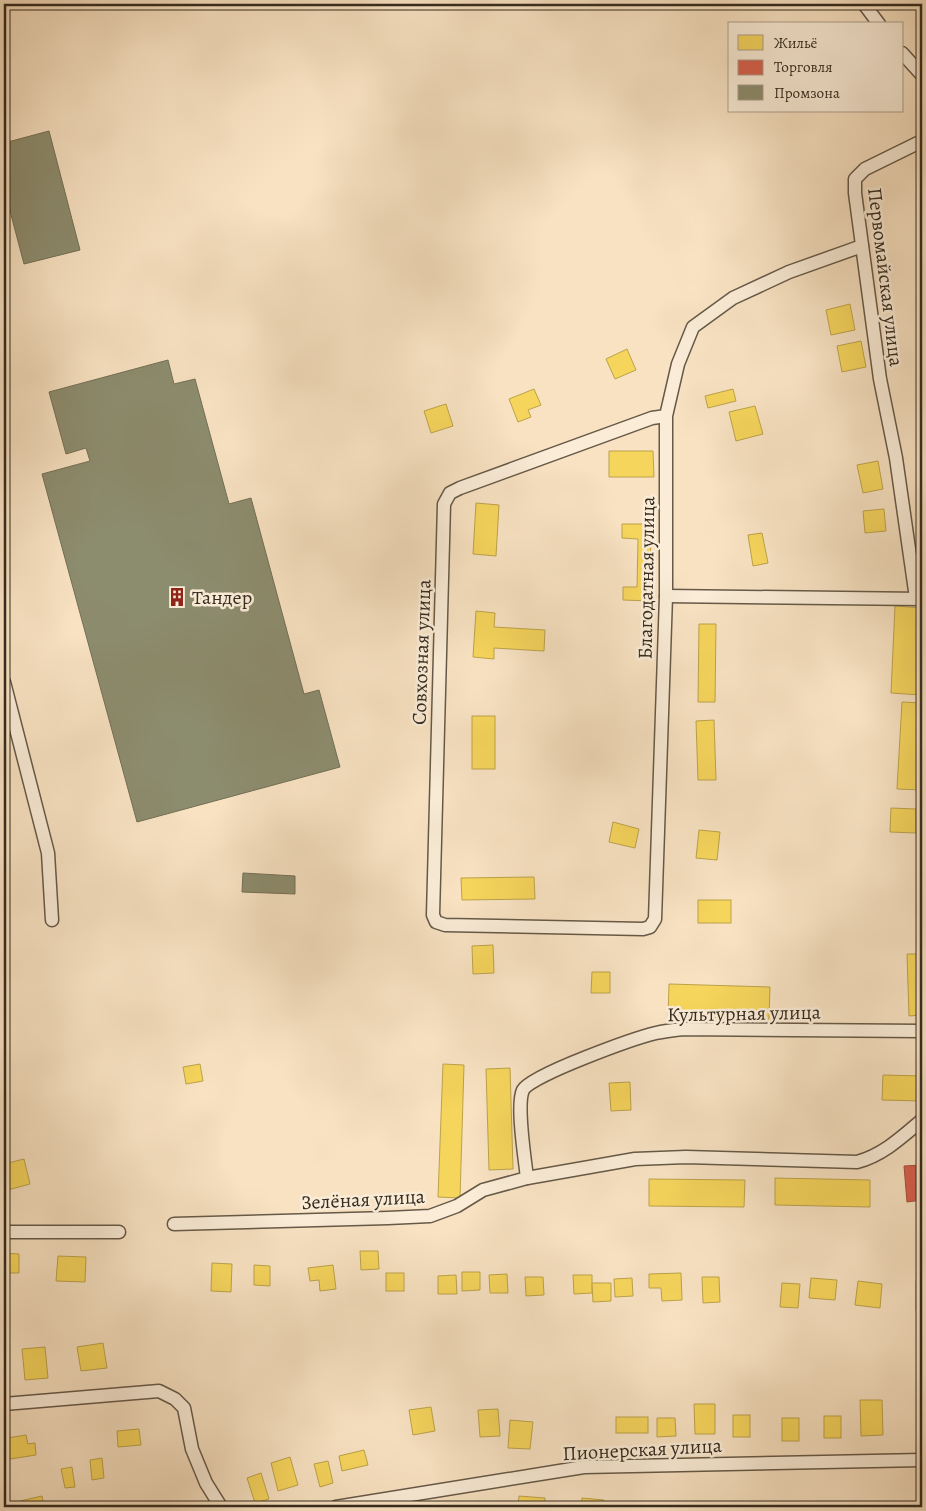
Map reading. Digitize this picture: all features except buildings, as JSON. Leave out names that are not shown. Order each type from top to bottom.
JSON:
[{"type":"street","points":[[864,4],[878,22]]},
{"type":"street","points":[[904,55],[922,75]]},
{"type":"street","name":"Первомайская улица","points":[[919,599],[896,458],[880,379],[855,193],[855,179],[865,169],[922,141]]},
{"type":"street","name":"Благодатная улица","points":[[556,927],[643,929],[650,927],[655,919],[666,596],[666,416],[678,364],[693,327],[733,298],[789,272],[862,246]]},
{"type":"street","name":"Совхозная улица","points":[[556,927],[445,925],[436,922],[433,914],[444,504],[450,493],[460,488],[652,418],[666,416]]},
{"type":"street","points":[[666,596],[919,599]]},
{"type":"street","points":[[4,682],[48,853],[52,920]]},
{"type":"street","name":"Культурная улица","points":[[527,1178],[520,1104],[524,1089],[535,1080],[571,1063],[657,1032],[683,1029],[922,1031]]},
{"type":"street","name":"Зелёная улица","points":[[174,1224],[430,1216],[456,1206],[483,1190],[527,1178],[635,1159],[686,1157],[858,1162],[884,1151],[922,1120]]},
{"type":"street","points":[[4,1232],[119,1232]]},
{"type":"street","points":[[4,1404],[159,1390],[175,1399],[184,1408],[192,1449],[206,1483],[221,1507]]},
{"type":"street","name":"Пионерская улица","points":[[336,1507],[584,1467],[922,1460]]},
{"type":"place","name":"Тандер","points":[[177,597]]}]
